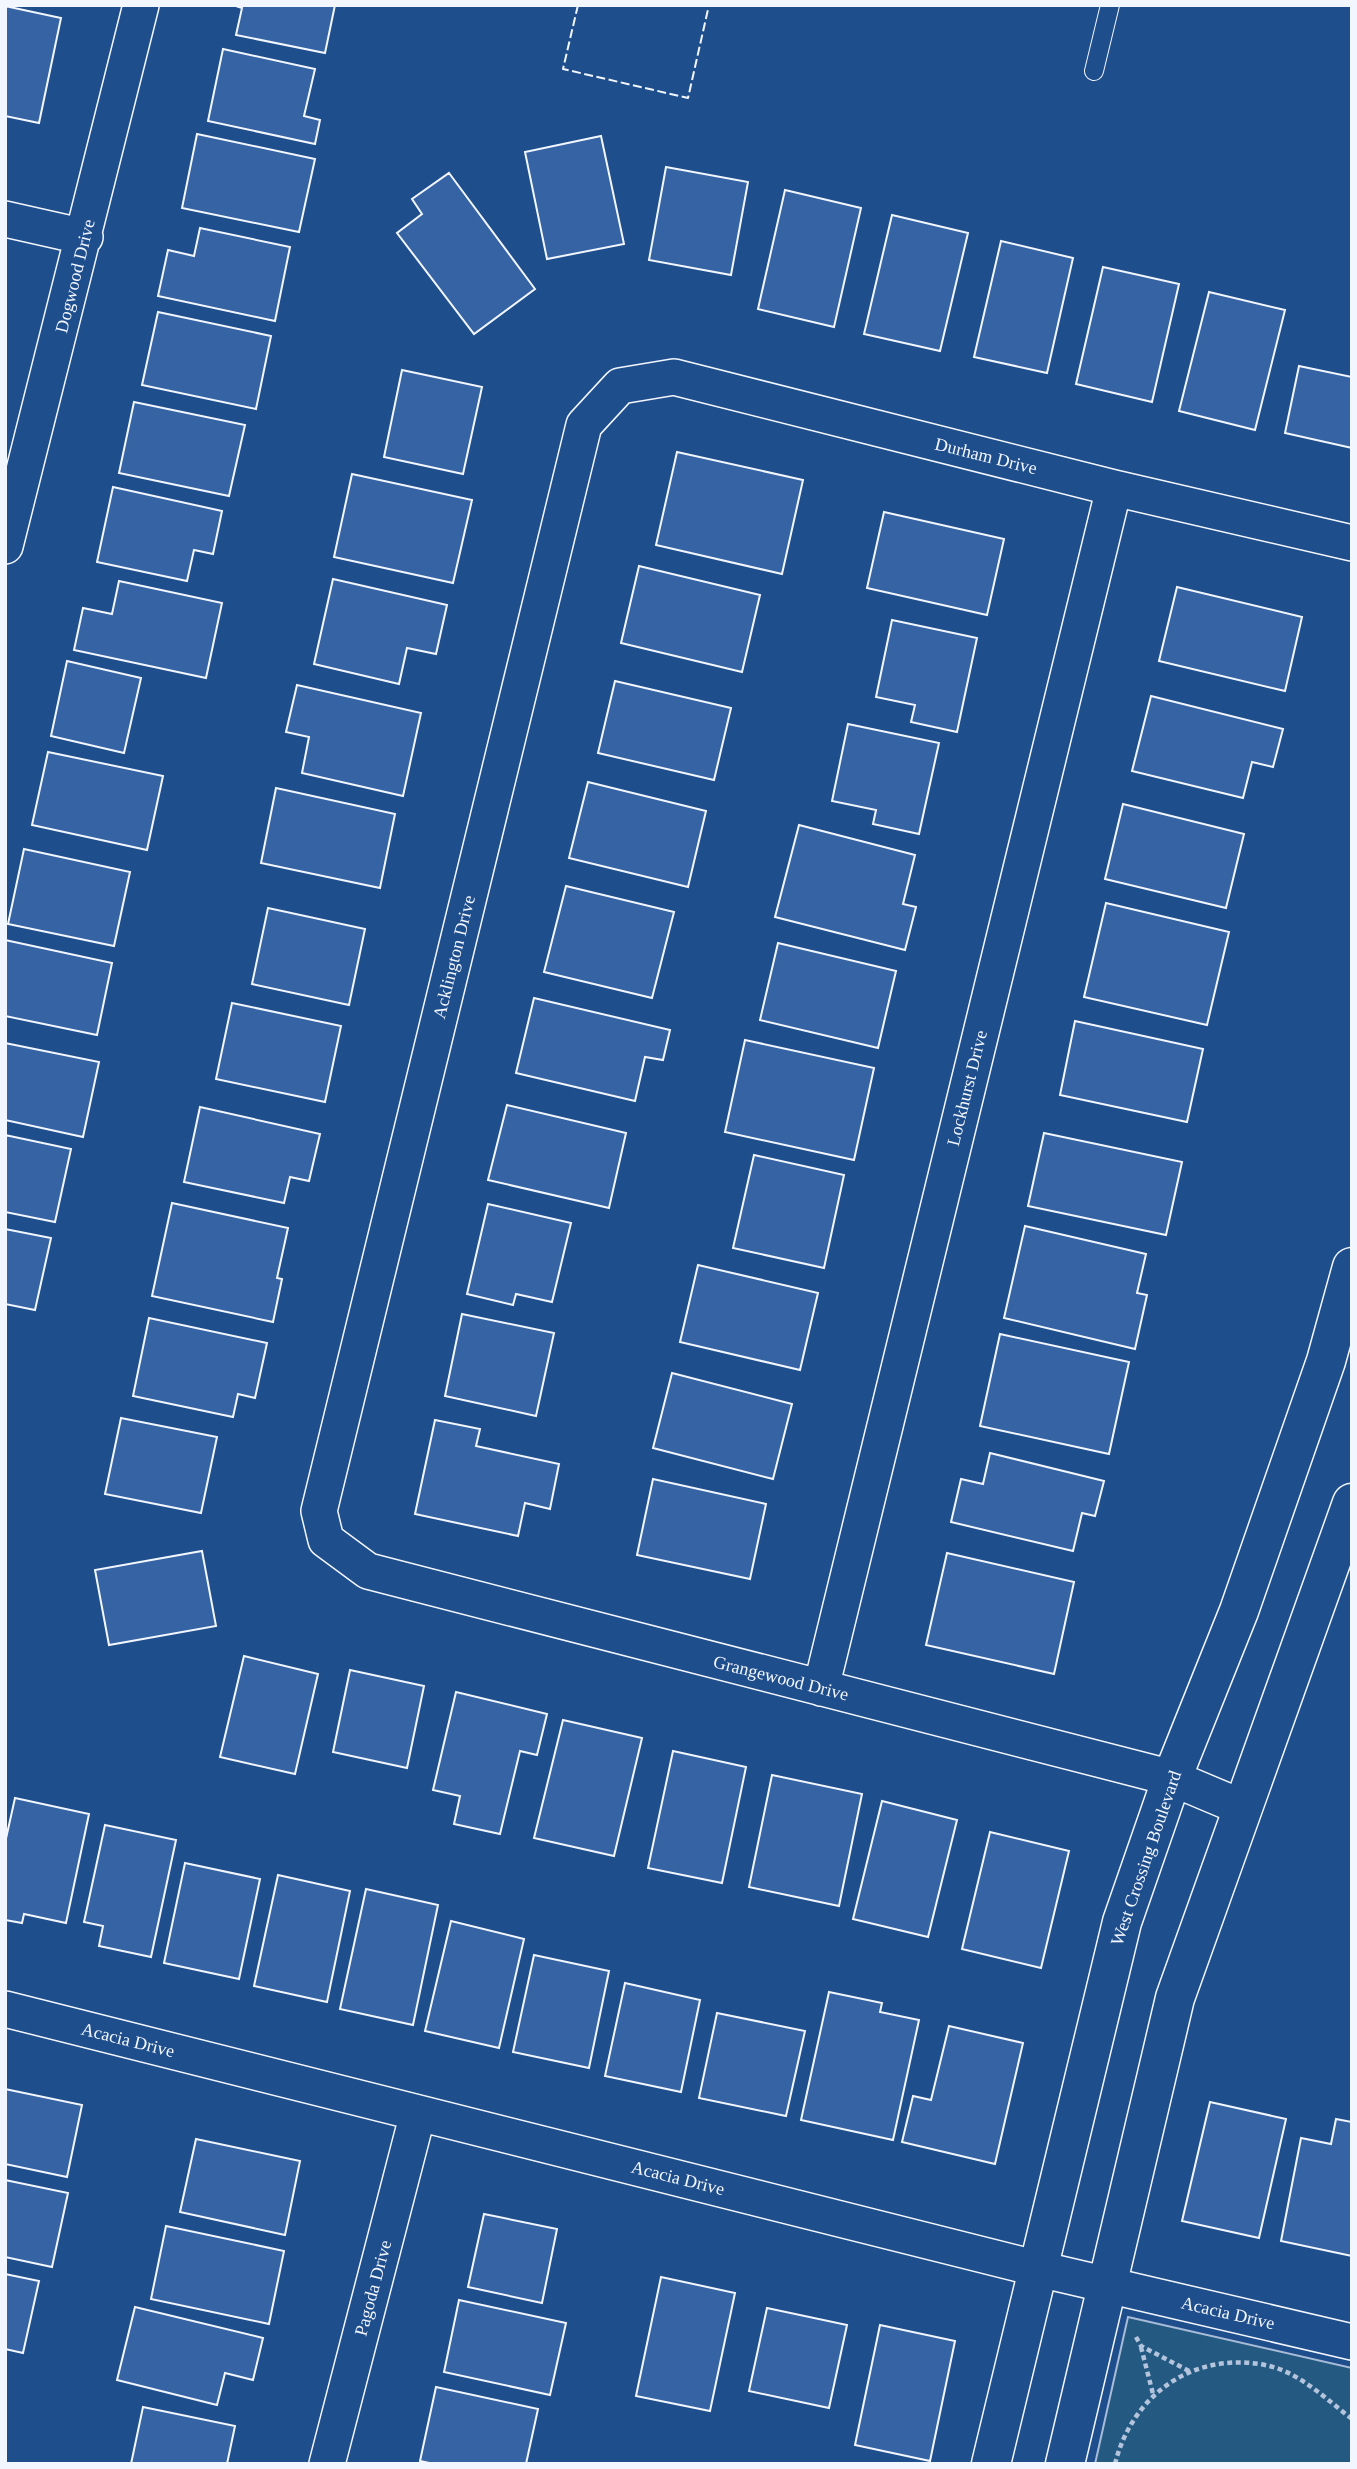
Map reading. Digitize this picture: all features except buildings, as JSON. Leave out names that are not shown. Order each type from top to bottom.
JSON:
[{"type":"street","name":"Dogwood Drive","points":[[5,546],[85,237],[141,5]]},
{"type":"street","points":[[5,219],[85,237]]},
{"type":"street","name":"Durham Drive","points":[[620,386],[674,377],[1114,488],[1352,543]]},
{"type":"street","name":"Acklington Drive","points":[[326,1540],[318,1511],[584,425],[620,386]]},
{"type":"street","name":"Lockhurst Drive","points":[[821,1688],[1114,488]]},
{"type":"street","name":"West Crossing Boulevard","points":[[991,2464],[1122,1922],[1172,1778],[1239,1611],[1326,1361],[1352,1267]]},
{"type":"street","points":[[1065,2464],[1175,1998],[1241,1807],[1352,1503]]},
{"type":"street","name":"Grangewood Drive","points":[[326,1540],[368,1571],[1172,1778],[1241,1807]]},
{"type":"street","name":"Acacia Drive","points":[[5,2009],[1039,2269],[1352,2342]]},
{"type":"street","name":"Pagoda Drive","points":[[327,2464],[418,2113]]},
{"type":"lane","points":[[1094,71],[1110,5]]},
{"type":"path","points":[[1141,2346],[1153,2394]]},
{"type":"path","points":[[1115,2464],[1122,2437],[1153,2394],[1190,2371],[1217,2363],[1266,2365],[1300,2380],[1352,2419]]},
{"type":"shaded area","points":[[1128,2317],[1352,2368],[1352,2464],[1095,2464]]},
{"type":"fence","points":[[578,5],[563,69],[688,98],[709,5]]}]
